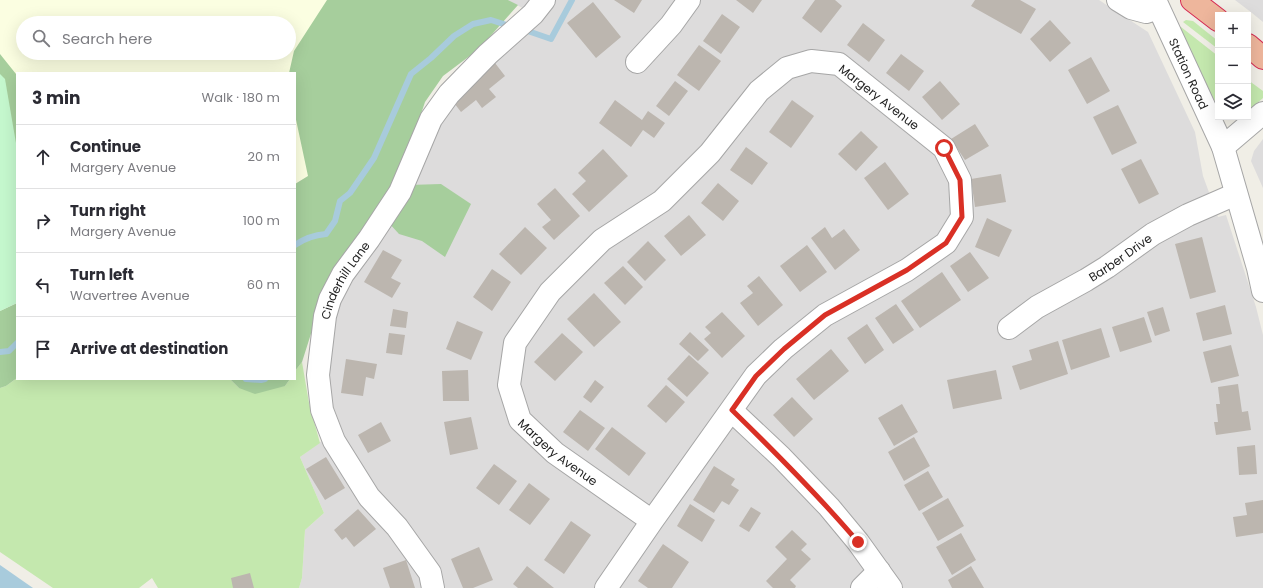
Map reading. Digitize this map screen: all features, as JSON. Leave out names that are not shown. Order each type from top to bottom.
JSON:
[{"type":"highway","points":[[1192,0],[1215,18]]},
{"type":"highway","points":[[1251,48],[1263,58]]},
{"type":"street","name":"Cinderhill Lane","points":[[433,588],[430,573],[397,527],[368,497],[334,441],[322,410],[318,375],[325,316],[330,299],[343,274],[369,239],[400,192],[430,119],[449,94],[488,54],[533,14],[544,0]]},
{"type":"street","points":[[637,62],[671,25],[689,0]]},
{"type":"street","points":[[1118,0],[1131,8],[1146,12],[1156,4]]},
{"type":"street","name":"Station Road","points":[[1156,4],[1223,146],[1258,268],[1263,291]]},
{"type":"street","name":"Margery Avenue","points":[[606,588],[756,376],[784,349],[825,315],[907,270],[946,243],[962,217],[960,180],[944,148],[839,64],[811,61],[787,68],[759,91],[710,153],[662,201],[602,240],[550,292],[515,344],[509,385],[520,420],[555,453],[652,521]]},
{"type":"street","points":[[1223,146],[1263,113]]},
{"type":"street","name":"Barber Drive","points":[[1009,328],[1037,307],[1107,267],[1153,234],[1188,215],[1236,194]]},
{"type":"street","points":[[732,410],[781,457],[829,507],[858,542],[884,579],[862,588]]},
{"type":"shaded area","points":[[0,0],[396,0],[309,176],[296,183],[296,72],[16,72],[16,145],[0,74]]},
{"type":"shaded area","points":[[508,0],[1099,0],[1148,32],[1195,132],[1203,176],[1218,217],[1226,215],[1256,307],[1263,335],[1263,588],[299,588],[302,578],[305,530],[324,513],[300,457],[341,427],[325,386],[333,311],[433,129],[533,14]]},
{"type":"shaded area","points":[[1235,0],[1263,0],[1263,22]]},
{"type":"shaded area","points":[[1263,139],[1263,188],[1251,161],[1254,151]]},
{"type":"green space","points":[[327,0],[508,0],[518,5],[479,49],[443,76],[425,102],[412,141],[378,212],[323,296],[302,362],[296,370],[296,183],[308,176],[296,120],[296,72],[289,72],[292,60],[296,60],[296,48]]},
{"type":"green space","points":[[1186,20],[1193,21],[1215,39],[1215,47],[1183,22]]},
{"type":"green space","points":[[1180,27],[1215,54],[1215,101],[1188,48]]},
{"type":"green space","points":[[0,54],[16,74],[16,159],[0,127]]},
{"type":"green space","points":[[0,74],[5,79],[16,143],[16,303],[0,311]]},
{"type":"green space","points":[[1251,82],[1263,91],[1263,98],[1251,108]]},
{"type":"green space","points":[[441,184],[471,204],[445,257],[422,241],[399,234],[388,222],[409,185]]},
{"type":"green space","points":[[16,303],[16,379],[6,386],[0,388],[0,311]]},
{"type":"green space","points":[[302,362],[309,403],[320,443],[300,457],[324,513],[305,530],[302,578],[299,588],[158,588],[152,578],[139,588],[53,588],[0,552],[0,388],[6,386],[16,379],[16,380],[231,380],[239,388],[285,386],[289,380],[296,380],[296,370]]},
{"type":"green space","points":[[231,380],[289,380],[285,386],[255,394],[239,388]]},
{"type":"water","points":[[0,565],[33,588],[0,588]]},
{"type":"building","points":[[614,0],[642,0],[634,13]]},
{"type":"building","points":[[736,0],[762,0],[753,13]]},
{"type":"building","points":[[815,0],[835,0],[842,6],[821,33],[802,18]]},
{"type":"building","points":[[975,0],[1020,0],[1036,9],[1021,34],[971,6]]},
{"type":"building","points":[[593,2],[621,37],[596,58],[567,23]]},
{"type":"building","points":[[722,14],[740,27],[721,54],[703,41]]},
{"type":"building","points":[[1050,20],[1071,43],[1050,62],[1030,39]]},
{"type":"building","points":[[863,23],[885,40],[869,62],[847,45]]},
{"type":"building","points":[[699,45],[721,61],[699,91],[677,75]]},
{"type":"building","points":[[901,54],[924,71],[909,91],[886,73]]},
{"type":"building","points":[[1091,57],[1110,91],[1087,104],[1068,70]]},
{"type":"building","points":[[495,63],[505,76],[489,89],[496,97],[482,108],[476,100],[461,112],[451,99]]},
{"type":"building","points":[[675,81],[688,91],[669,116],[656,106]]},
{"type":"building","points":[[940,81],[960,104],[942,120],[922,97]]},
{"type":"building","points":[[615,100],[642,120],[648,111],[665,123],[654,138],[643,130],[631,147],[599,123]]},
{"type":"building","points":[[792,100],[814,116],[791,148],[769,132]]},
{"type":"building","points":[[1118,105],[1137,143],[1112,155],[1093,117]]},
{"type":"building","points":[[975,124],[989,146],[965,160],[951,139]]},
{"type":"building","points":[[861,131],[878,147],[856,171],[838,154]]},
{"type":"building","points":[[746,147],[768,163],[752,185],[730,170]]},
{"type":"building","points":[[603,149],[628,176],[589,212],[572,194],[586,181],[578,173]]},
{"type":"building","points":[[1141,159],[1159,194],[1139,204],[1121,169]]},
{"type":"building","points":[[885,162],[909,194],[888,210],[864,178]]},
{"type":"building","points":[[1001,174],[1006,202],[975,207],[971,179]]},
{"type":"building","points":[[718,183],[739,201],[723,221],[701,203]]},
{"type":"building","points":[[555,188],[580,216],[554,240],[542,227],[551,220],[537,204]]},
{"type":"building","points":[[689,215],[706,235],[681,256],[664,236]]},
{"type":"building","points":[[987,218],[1012,230],[999,257],[975,247]]},
{"type":"building","points":[[525,227],[547,248],[521,275],[499,254]]},
{"type":"building","points":[[825,227],[832,238],[844,229],[860,250],[835,270],[811,238]]},
{"type":"building","points":[[1202,237],[1216,292],[1190,299],[1175,244]]},
{"type":"building","points":[[648,241],[666,260],[645,281],[627,262]]},
{"type":"building","points":[[807,245],[827,272],[800,292],[780,266]]},
{"type":"building","points":[[383,250],[402,260],[391,278],[401,283],[392,298],[364,282]]},
{"type":"building","points":[[970,252],[989,278],[968,292],[950,266]]},
{"type":"building","points":[[623,266],[643,287],[625,305],[604,283]]},
{"type":"building","points":[[492,269],[511,282],[492,311],[473,297]]},
{"type":"building","points":[[942,272],[961,300],[920,328],[901,301]]},
{"type":"building","points":[[759,276],[783,305],[758,326],[740,303],[753,293],[747,286]]},
{"type":"building","points":[[594,293],[621,322],[594,347],[567,319]]},
{"type":"building","points":[[896,304],[914,330],[893,344],[875,318]]},
{"type":"building","points":[[1225,305],[1232,334],[1203,341],[1196,313]]},
{"type":"building","points":[[1163,307],[1170,331],[1155,336],[1147,312]]},
{"type":"building","points":[[393,309],[408,312],[406,328],[390,326]]},
{"type":"building","points":[[722,312],[745,336],[722,358],[704,339],[711,333],[705,327]]},
{"type":"building","points":[[1144,317],[1152,342],[1120,352],[1112,327]]},
{"type":"building","points":[[457,321],[483,332],[471,360],[446,349]]},
{"type":"building","points":[[867,324],[884,350],[865,364],[847,338]]},
{"type":"building","points":[[1101,328],[1110,357],[1071,370],[1062,340]]},
{"type":"building","points":[[690,332],[709,350],[698,361],[679,344]]},
{"type":"building","points":[[389,333],[405,335],[402,355],[386,353]]},
{"type":"building","points":[[562,333],[583,352],[555,381],[534,362]]},
{"type":"building","points":[[1058,341],[1068,374],[1020,390],[1012,366],[1032,360],[1029,350]]},
{"type":"building","points":[[1231,345],[1239,376],[1211,383],[1203,352]]},
{"type":"building","points":[[831,349],[849,371],[814,400],[796,379]]},
{"type":"building","points":[[689,355],[709,373],[687,397],[667,379]]},
{"type":"building","points":[[346,359],[377,364],[374,379],[366,377],[363,396],[341,393]]},
{"type":"building","points":[[468,370],[469,401],[443,401],[442,371]]},
{"type":"building","points":[[996,370],[1002,399],[953,409],[947,380]]},
{"type":"building","points":[[595,380],[604,387],[591,403],[583,397]]},
{"type":"building","points":[[1238,384],[1242,412],[1248,411],[1251,430],[1216,435],[1214,422],[1218,422],[1216,404],[1220,404],[1218,387]]},
{"type":"building","points":[[666,385],[685,402],[666,423],[647,406]]},
{"type":"building","points":[[792,397],[813,419],[794,437],[773,415]]},
{"type":"building","points":[[902,404],[918,432],[894,446],[878,418]]},
{"type":"building","points":[[580,410],[605,428],[588,451],[563,432]]},
{"type":"building","points":[[471,417],[478,449],[450,455],[444,422]]},
{"type":"building","points":[[381,422],[391,441],[368,453],[358,435]]},
{"type":"building","points":[[612,427],[646,453],[629,476],[595,449]]},
{"type":"building","points":[[914,437],[930,466],[904,481],[888,452]]},
{"type":"building","points":[[1255,445],[1257,474],[1239,475],[1237,447]]},
{"type":"building","points":[[326,457],[345,488],[325,500],[306,469]]},
{"type":"building","points":[[494,464],[517,481],[499,505],[476,488]]},
{"type":"building","points":[[714,466],[735,479],[731,485],[739,490],[729,505],[722,501],[714,513],[693,500]]},
{"type":"building","points":[[928,471],[943,497],[919,511],[904,485]]},
{"type":"building","points":[[529,483],[550,499],[530,525],[509,510]]},
{"type":"building","points":[[948,498],[964,526],[938,541],[922,513]]},
{"type":"building","points":[[1263,500],[1263,533],[1236,537],[1233,517],[1247,515],[1245,503]]},
{"type":"building","points":[[690,504],[715,520],[702,542],[677,526]]},
{"type":"building","points":[[751,507],[761,513],[749,532],[739,526]]},
{"type":"building","points":[[358,509],[376,529],[354,547],[346,537],[342,540],[334,530]]},
{"type":"building","points":[[571,521],[591,535],[564,574],[544,560]]},
{"type":"building","points":[[792,530],[807,544],[801,550],[811,559],[790,580],[796,586],[795,588],[773,588],[766,581],[787,559],[775,547]]},
{"type":"building","points":[[961,533],[976,560],[952,575],[936,547]]},
{"type":"building","points":[[663,544],[689,562],[672,588],[648,588],[638,581]]},
{"type":"building","points":[[479,547],[493,580],[473,588],[463,588],[451,559]]},
{"type":"building","points":[[406,560],[415,588],[390,588],[383,568]]},
{"type":"building","points":[[527,566],[554,588],[518,588],[513,584]]},
{"type":"building","points":[[971,566],[984,588],[952,588],[948,580]]},
{"type":"building","points":[[250,573],[254,588],[233,588],[231,578]]},
{"type":"waterway","points":[[522,29],[551,39],[572,0]]},
{"type":"waterway","points":[[296,244],[310,237],[326,234],[335,221],[340,201],[350,193],[374,158],[411,74],[431,58],[454,36],[473,24],[491,20],[513,27]]},
{"type":"waterway","points":[[0,352],[9,351],[16,344]]},
{"type":"route","points":[[858,542],[829,507],[781,457],[732,410],[756,376],[784,349],[825,315],[907,270],[946,243],[962,217],[960,180],[944,148]]}]
